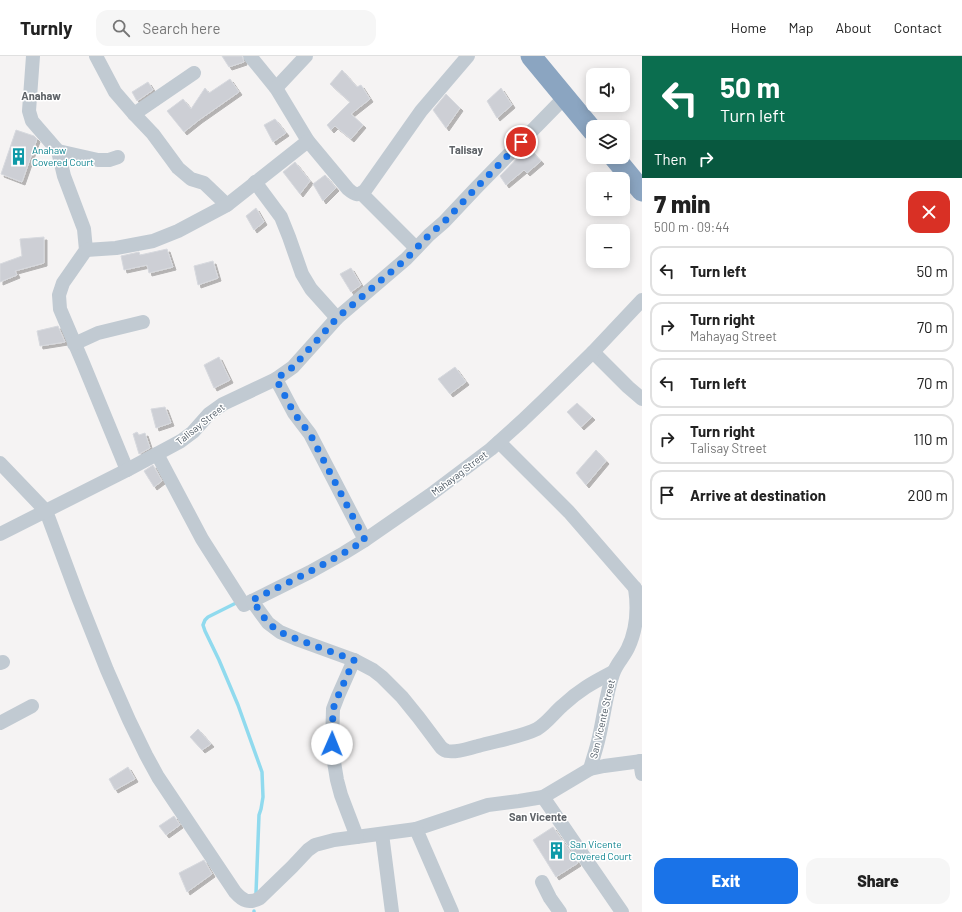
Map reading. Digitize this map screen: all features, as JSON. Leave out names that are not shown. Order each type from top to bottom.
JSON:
[{"type":"highway","points":[[531,56],[586,122]]},
{"type":"highway","points":[[620,164],[642,191]]},
{"type":"street","points":[[33,56],[29,111],[32,121],[58,151],[64,176],[84,229],[86,250],[63,283],[60,295],[60,309],[127,470]]},
{"type":"street","points":[[96,56],[116,92],[153,134],[178,168],[191,179],[204,183],[227,205]]},
{"type":"street","points":[[250,56],[276,88],[308,140],[348,189],[355,194],[361,194],[416,248]]},
{"type":"street","points":[[276,88],[306,56]]},
{"type":"street","points":[[361,194],[421,111],[468,56]]},
{"type":"street","points":[[134,114],[194,73]]},
{"type":"street","name":"Talisay Street","points":[[0,534],[181,441],[193,432],[209,414],[223,404],[276,379],[293,367],[337,318],[406,259],[444,222],[565,97]]},
{"type":"street","points":[[86,250],[116,248],[153,241],[178,231],[227,205],[308,140]]},
{"type":"street","points":[[58,151],[98,160],[108,160],[118,156]]},
{"type":"street","points":[[255,182],[280,217],[302,274],[311,289],[337,318]]},
{"type":"street","name":"Mahayag Street","points":[[248,603],[310,572],[365,540],[436,490],[499,442],[593,352],[642,300]]},
{"type":"street","points":[[74,344],[98,333],[143,322]]},
{"type":"street","points":[[593,352],[642,399]]},
{"type":"street","points":[[276,379],[294,413],[310,434],[365,540]]},
{"type":"street","points":[[499,442],[569,512],[639,586]]},
{"type":"street","points":[[157,454],[202,539],[248,603],[268,623],[280,632],[354,660],[373,670],[402,697],[443,750],[461,750],[526,734],[537,729],[578,692],[593,682],[613,672]]},
{"type":"street","points":[[0,463],[46,511],[107,670],[146,755],[163,784],[235,892],[240,898],[246,901],[254,901],[260,898],[308,850],[315,845],[334,840],[416,829],[484,806],[544,797],[590,769],[609,765],[641,766]]},
{"type":"street","name":"San Vicente Street","points":[[590,769],[599,739],[613,672],[628,648],[633,635],[639,586]]},
{"type":"street","points":[[354,660],[333,709],[332,744],[337,780],[341,795],[357,837]]},
{"type":"street","points":[[0,723],[32,706]]},
{"type":"street","points":[[544,797],[622,912]]},
{"type":"street","points":[[416,829],[452,912]]},
{"type":"street","points":[[382,834],[392,912]]},
{"type":"street","points":[[542,882],[550,898],[560,912]]},
{"type":"building","points":[[222,56],[242,56],[244,62],[229,67]]},
{"type":"building","points":[[342,70],[357,87],[361,85],[370,99],[351,114],[363,125],[351,139],[335,126],[331,130],[327,125],[350,102],[330,84]]},
{"type":"building","points":[[230,79],[239,92],[184,132],[167,111],[183,99],[191,109],[205,88],[209,93]]},
{"type":"building","points":[[148,82],[153,90],[137,101],[132,92]]},
{"type":"building","points":[[501,88],[512,105],[497,118],[487,101]]},
{"type":"building","points":[[446,94],[460,108],[446,128],[433,110]]},
{"type":"building","points":[[275,119],[286,133],[273,142],[264,125]]},
{"type":"building","name":"Anahaw Covered Court","points":[[16,130],[34,136],[37,139],[22,182],[1,174]]},
{"type":"building","points":[[528,147],[541,161],[527,173],[524,170],[506,185],[500,176]]},
{"type":"building","points":[[295,162],[310,181],[300,194],[283,172]]},
{"type":"building","points":[[325,175],[336,188],[323,201],[313,184]]},
{"type":"building","points":[[256,208],[264,222],[254,230],[246,216]]},
{"type":"building","points":[[44,237],[44,263],[15,271],[17,275],[0,282],[0,264],[22,256],[20,239]]},
{"type":"building","points":[[167,249],[173,267],[149,273],[147,265],[124,270],[121,256],[139,252],[140,255]]},
{"type":"building","points":[[213,261],[218,278],[198,285],[194,266]]},
{"type":"building","points":[[351,268],[361,285],[351,292],[340,274]]},
{"type":"building","points":[[58,326],[65,342],[40,346],[37,331]]},
{"type":"building","points":[[219,357],[230,380],[214,388],[204,365]]},
{"type":"building","points":[[455,367],[466,382],[450,394],[438,379]]},
{"type":"building","points":[[577,403],[592,417],[581,427],[567,412]]},
{"type":"building","points":[[165,407],[171,423],[156,428],[151,409]]},
{"type":"building","points":[[137,432],[139,435],[145,433],[150,448],[139,454],[133,434]]},
{"type":"building","points":[[596,450],[606,461],[586,485],[576,473]]},
{"type":"building","points":[[153,465],[162,481],[154,487],[144,471]]},
{"type":"building","points":[[198,729],[211,744],[202,750],[190,737]]},
{"type":"building","points":[[128,767],[135,779],[115,790],[109,779]]},
{"type":"building","points":[[174,816],[180,825],[166,835],[159,826]]},
{"type":"building","name":"San Vicente Covered Court","points":[[553,827],[578,863],[556,877],[533,840]]},
{"type":"building","points":[[204,860],[212,874],[187,892],[179,873]]},
{"type":"waterway","points":[[238,602],[208,617],[203,625],[238,705],[262,772],[263,797],[259,815],[256,893]]},
{"type":"place","name":"Anahaw Covered Court","points":[[19,156]]},
{"type":"place","name":"San Vicente Covered Court","points":[[557,850]]},
{"type":"district","name":"Anahaw","points":[[41,96]]},
{"type":"district","name":"Talisay","points":[[466,150]]},
{"type":"district","name":"San Vicente","points":[[538,817]]},
{"type":"route","points":[[332,744],[333,709],[354,660],[280,632],[268,623],[252,600],[310,572],[365,540],[310,434],[294,413],[276,379],[293,367],[337,318],[406,259],[521,142]]}]
